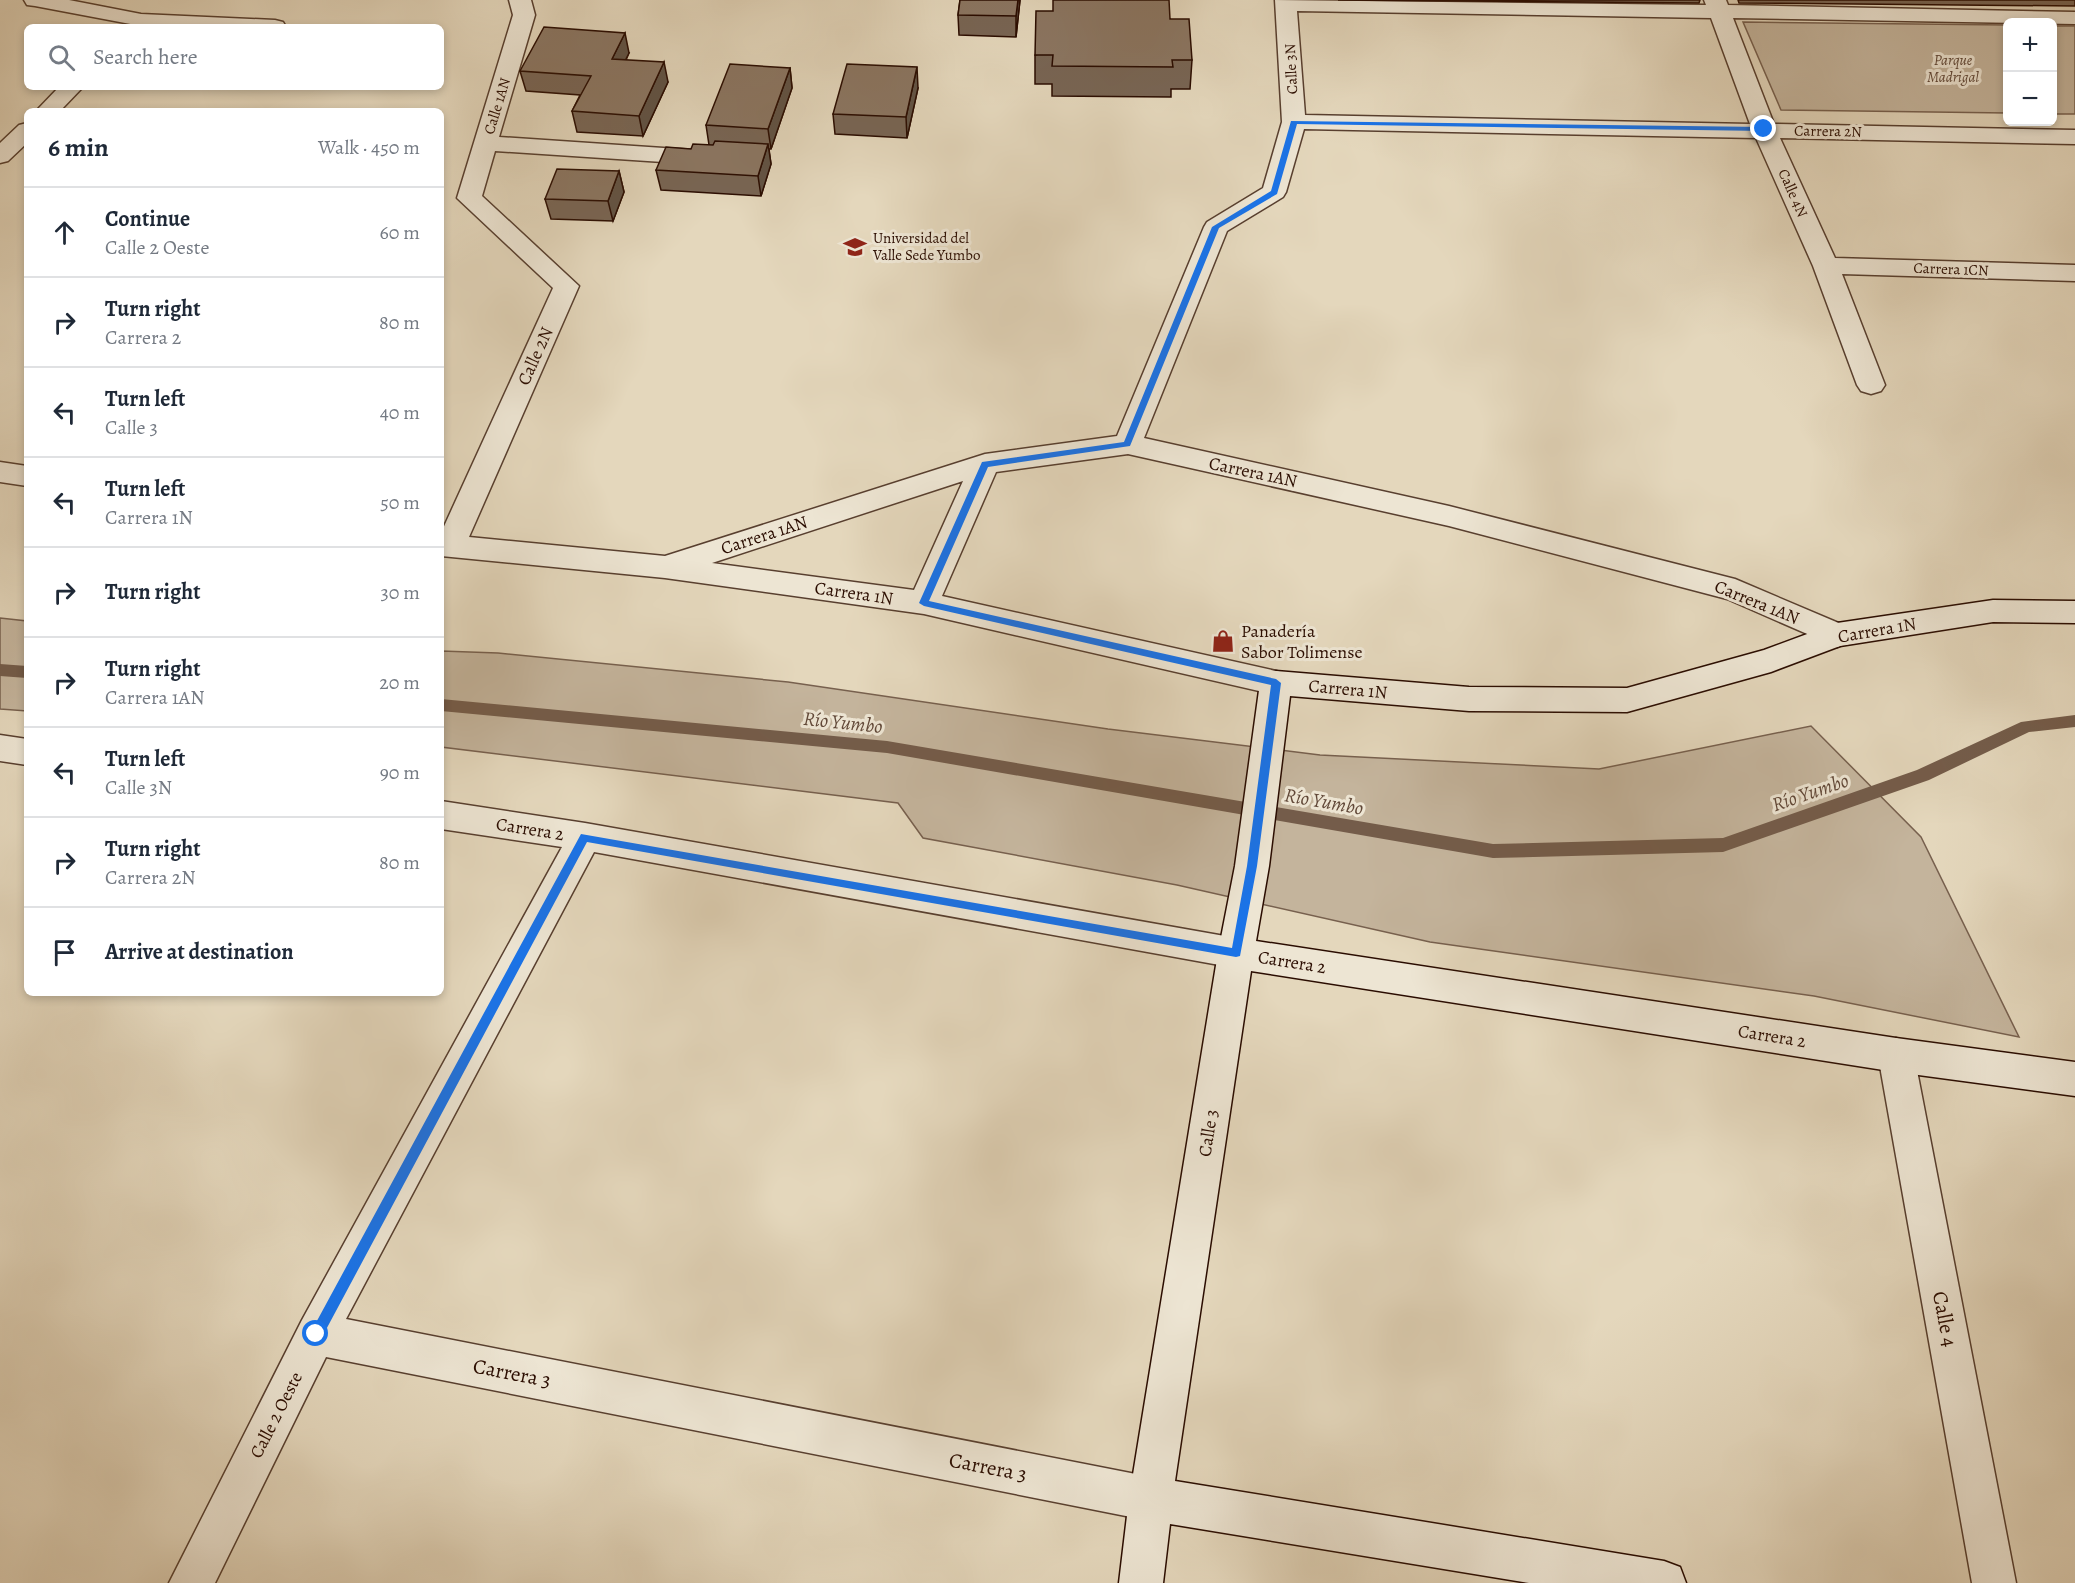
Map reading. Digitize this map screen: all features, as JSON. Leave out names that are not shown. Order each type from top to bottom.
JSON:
[{"type":"street","points":[[35,0],[138,24],[160,0]]},
{"type":"street","points":[[1286,2],[1717,6],[2075,18]]},
{"type":"street","name":"Calle 3N","points":[[1128,444],[1216,227],[1274,192],[1294,122],[1286,2]]},
{"type":"street","name":"Calle 4N","points":[[1717,6],[1764,129],[1826,266],[1870,385]]},
{"type":"street","name":"Calle 1AN","points":[[469,198],[522,8]]},
{"type":"street","points":[[50,108],[69,90]]},
{"type":"street","name":"Carrera 2N","points":[[1294,122],[1764,129],[2075,137]]},
{"type":"street","points":[[0,157],[24,133]]},
{"type":"street","points":[[486,143],[711,158]]},
{"type":"street","points":[[0,157],[24,160]]},
{"type":"street","name":"Calle 2N","points":[[446,545],[566,286],[469,198]]},
{"type":"street","name":"Carrera 1CN","points":[[1826,266],[2068,273]]},
{"type":"street","points":[[2068,273],[2075,296]]},
{"type":"street","name":"Carrera 1AN","points":[[665,567],[985,464],[1128,444],[1449,516],[1713,584],[1735,590],[1837,635]]},
{"type":"street","points":[[924,603],[985,464]]},
{"type":"street","points":[[0,472],[24,476]]},
{"type":"street","name":"Carrera 1N","points":[[446,545],[665,567],[924,603],[1274,692],[1469,699],[1627,700],[1771,660],[1837,635],[1993,611],[2075,612]]},
{"type":"street","name":"Calle 3","points":[[1142,1583],[1151,1499],[1236,953],[1252,866],[1274,692]]},
{"type":"street","points":[[0,748],[24,752]]},
{"type":"street","name":"Carrera 2","points":[[444,815],[585,837],[1236,953],[1896,1055],[2075,1079]]},
{"type":"street","name":"Calle 2 Oeste","points":[[191,1583],[316,1334],[585,837]]},
{"type":"street","name":"Calle 4","points":[[1896,1055],[1994,1583]]},
{"type":"street","name":"Carrera 3","points":[[316,1334],[1151,1499],[1664,1583]]},
{"type":"green space","name":"Parque Madrigal","points":[[1743,22],[2003,25],[2003,113],[1781,110]]},
{"type":"green space","points":[[2057,26],[2075,26],[2075,114],[2057,114]]},
{"type":"green space","points":[[0,618],[24,621],[24,711],[0,709]]},
{"type":"green space","points":[[444,651],[498,653],[788,682],[1108,729],[1320,755],[1599,769],[1811,726],[1921,837],[2019,1037],[1814,996],[1430,942],[1177,885],[923,838],[898,803],[444,747]]},
{"type":"building","points":[[960,0],[1018,0],[1016,16],[958,15]]},
{"type":"building","points":[[1053,0],[1169,0],[1170,19],[1189,19],[1192,60],[1172,60],[1173,67],[1052,66],[1053,55],[1035,55],[1036,11],[1053,11]]},
{"type":"building","points":[[544,27],[625,33],[612,59],[664,62],[639,116],[572,111],[591,76],[520,71]]},
{"type":"building","points":[[730,64],[790,68],[768,129],[706,125]]},
{"type":"building","points":[[847,64],[917,67],[906,117],[833,114]]},
{"type":"building","points":[[715,141],[768,144],[758,176],[656,170],[666,147],[691,149],[693,144],[713,145]]},
{"type":"building","points":[[557,169],[619,171],[608,201],[545,199]]},
{"type":"waterway","name":"Río Yumbo","points":[[0,670],[24,672]]},
{"type":"waterway","name":"Río Yumbo","points":[[444,705],[887,747],[1493,851],[1723,845],[1923,775],[2027,726],[2075,721]]},
{"type":"place","name":"Universidad del Valle Sede Yumbo","points":[[855,247]]},
{"type":"place","name":"Panadería Sabor Tolimense","points":[[1223,641]]},
{"type":"route","points":[[316,1334],[585,837],[1236,953],[1252,866],[1276,683],[924,603],[985,464],[1128,444],[1216,227],[1274,192],[1294,122],[1764,129]]}]
